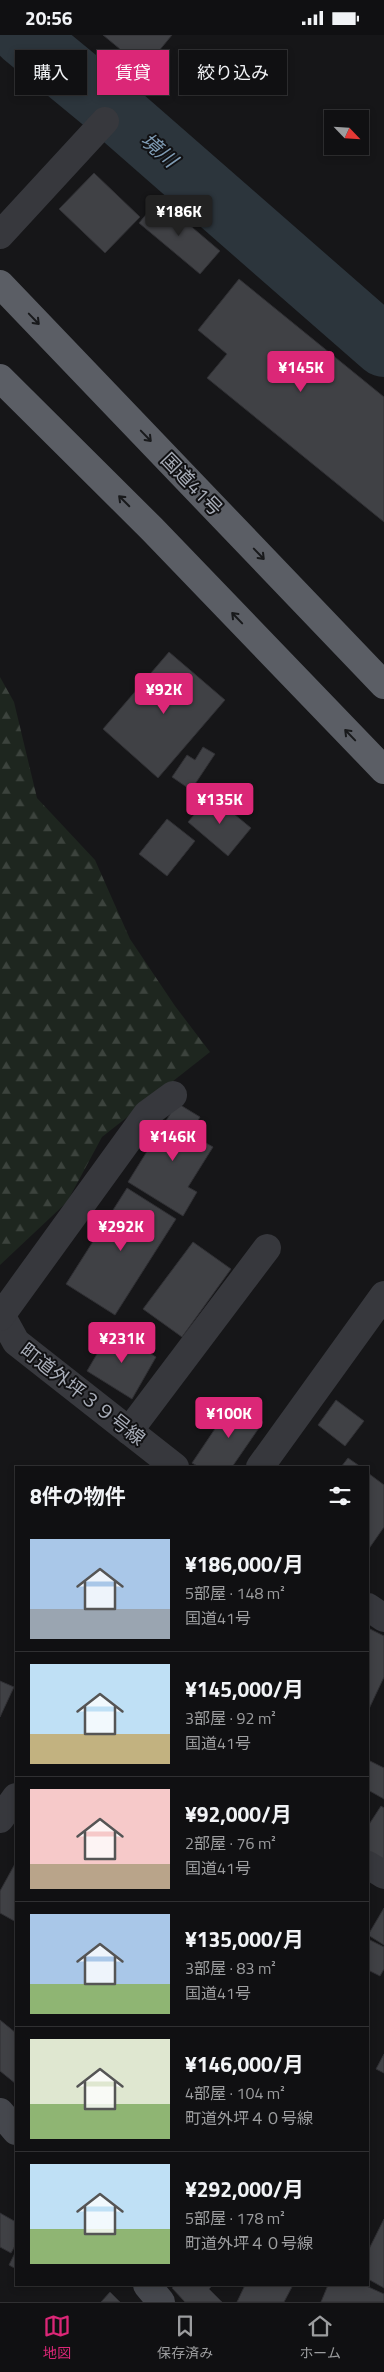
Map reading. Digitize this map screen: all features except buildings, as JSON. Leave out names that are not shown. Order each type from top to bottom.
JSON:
[{"type":"highway","name":"国道41号","points":[[0,284],[384,685]]},
{"type":"highway","points":[[0,379],[152,529],[384,770]]},
{"type":"main road","points":[[0,2112],[15,2130]]},
{"type":"main road","points":[[148,2286],[162,2302]]},
{"type":"street","points":[[0,235],[105,121]]},
{"type":"street","points":[[0,1315],[147,1114],[172,1095]]},
{"type":"street","points":[[130,1431],[267,1248]]},
{"type":"street","points":[[261,1466],[384,1295]]},
{"type":"street","name":"町道外坪３９号線","points":[[0,1315],[16,1342],[174,1466]]},
{"type":"street","points":[[369,1608],[384,1618]]},
{"type":"street","points":[[0,1819],[15,1798]]},
{"type":"street","points":[[369,1866],[384,1875]]},
{"type":"green space","points":[[0,677],[14,702],[37,798],[95,860],[130,939],[175,1006],[210,1052],[102,1137],[67,1202],[0,1265]]},
{"type":"waterway","name":"境川","points":[[23,35],[120,115],[384,346]]}]
